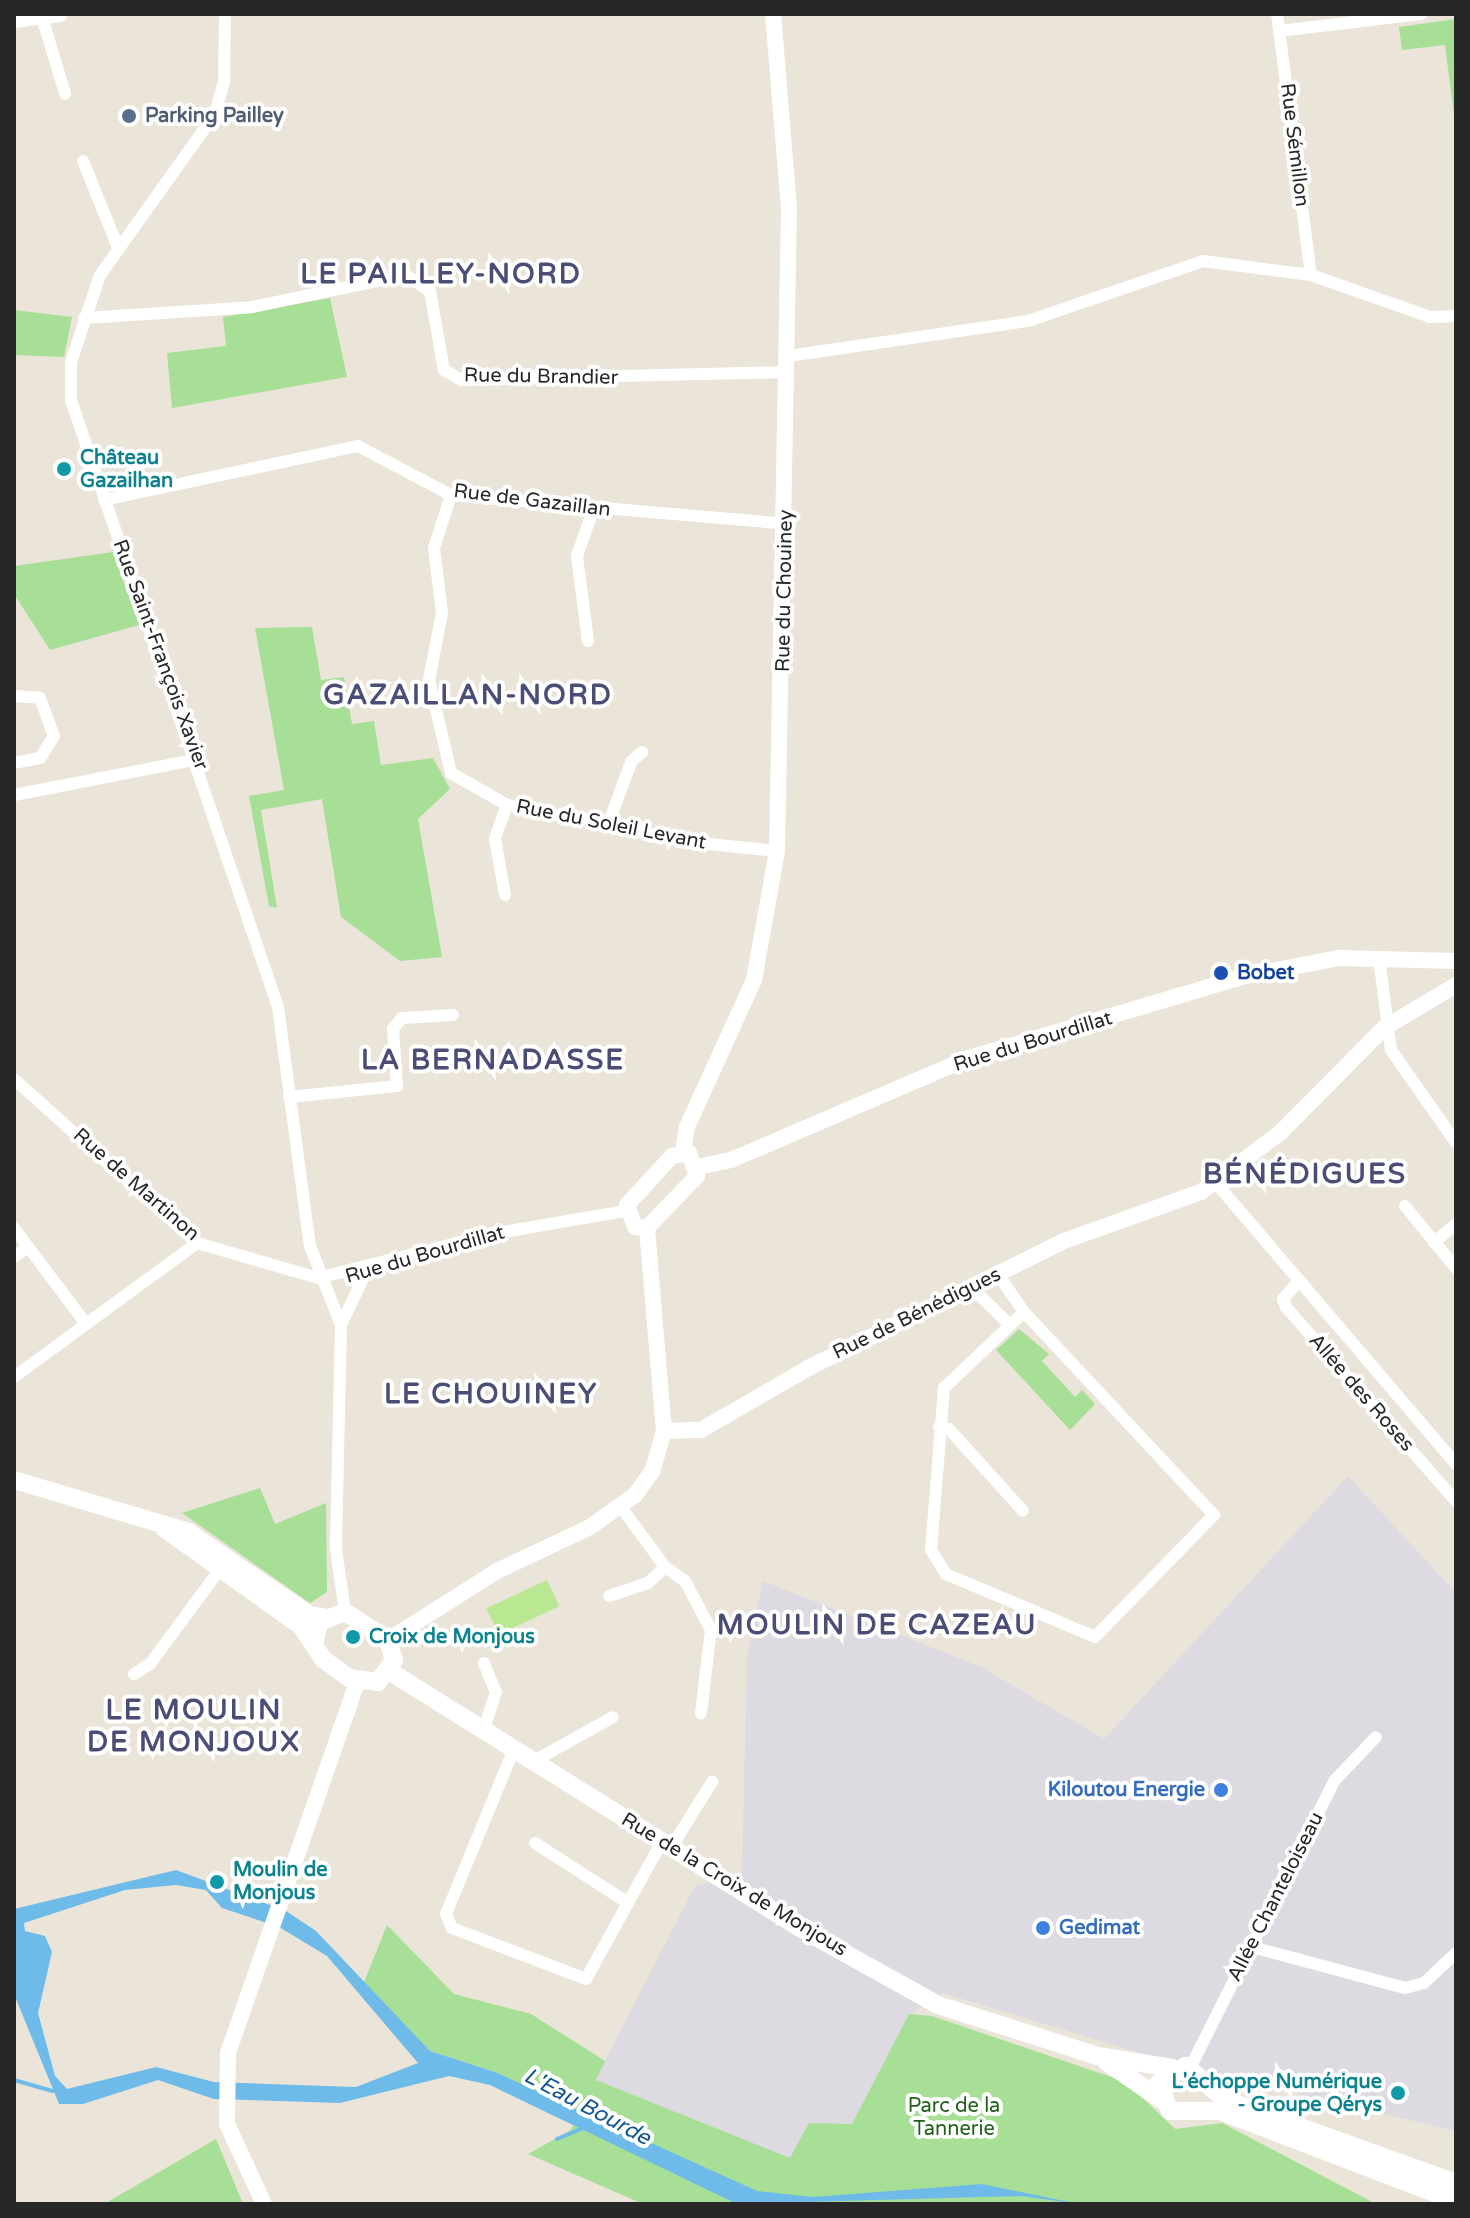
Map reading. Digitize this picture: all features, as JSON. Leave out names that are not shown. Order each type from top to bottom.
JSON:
[{"type":"main road","points":[[14,1480],[165,1529],[309,1615],[324,1617],[345,1612],[388,1640],[389,1671],[370,1685],[357,1682],[314,1645],[301,1626],[223,1565]]},
{"type":"main road","points":[[314,1645],[324,1617]]},
{"type":"main road","name":"Rue de la Croix de Monjous","points":[[389,1671],[666,1846],[938,2005],[1098,2056],[1181,2068]]},
{"type":"main road","name":"Rue de la Croix de Monjous","points":[[1098,2056],[1160,2099]]},
{"type":"main road","points":[[1456,2183],[1206,2087],[1181,2068],[1159,2083],[1160,2099],[1178,2113],[1220,2111],[1425,2198],[1456,2201]]},
{"type":"main road","points":[[1197,2110],[1206,2087]]},
{"type":"street","points":[[14,20],[60,14]]},
{"type":"street","name":"Rue Saint-François Xavier","points":[[225,14],[224,82],[215,114],[118,247],[84,318],[71,362],[71,400],[104,500],[199,759],[269,970],[318,1278],[341,1325]]},
{"type":"street","name":"Rue du Chouiney","points":[[683,1152],[687,1127],[754,980],[777,851],[786,524],[789,171],[773,14]]},
{"type":"street","name":"Rue Sémillon","points":[[1277,14],[1311,275]]},
{"type":"street","points":[[1279,31],[1334,18],[1421,14]]},
{"type":"street","points":[[41,15],[65,93]]},
{"type":"street","points":[[83,161],[118,247]]},
{"type":"street","name":"Rue du Brandier","points":[[84,318],[252,307],[406,275],[430,291],[444,370],[461,380],[788,364],[1028,321],[1203,261],[1311,275],[1430,317],[1456,316]]},
{"type":"street","name":"Rue de Gazaillan","points":[[104,500],[253,473],[341,446],[382,453],[451,495],[593,510],[786,524]]},
{"type":"street","name":"Rue du Soleil Levant","points":[[451,495],[434,548],[442,613],[431,695],[451,773],[507,805],[608,825],[777,851]]},
{"type":"street","points":[[588,641],[577,556],[593,510]]},
{"type":"street","points":[[14,696],[40,698],[54,736],[40,758],[14,763]]},
{"type":"street","points":[[608,825],[631,762],[642,752]]},
{"type":"street","points":[[14,795],[199,759]]},
{"type":"street","points":[[505,895],[495,838],[507,805]]},
{"type":"street","points":[[1379,958],[1384,1028],[1410,1084],[1456,1143]]},
{"type":"street","name":"Rue du Bourdillat","points":[[698,1167],[731,1160],[969,1058],[1281,967],[1379,958],[1456,961]]},
{"type":"street","name":"Rue de Bénédigues","points":[[664,1431],[701,1430],[997,1273],[1216,1183],[1280,1133],[1384,1028],[1456,985]]},
{"type":"street","points":[[289,1097],[397,1086],[393,1029],[402,1018],[453,1015]]},
{"type":"street","name":"Rue de Martinon","points":[[14,1079],[197,1243],[318,1278]]},
{"type":"street","points":[[388,1640],[447,1599],[621,1507],[652,1472],[664,1431],[647,1228],[698,1167],[683,1152],[626,1211],[635,1227],[647,1228]]},
{"type":"street","name":"Allée des Roses","points":[[1216,1183],[1297,1283],[1456,1464]]},
{"type":"street","points":[[1405,1206],[1456,1268]]},
{"type":"street","name":"Rue du Bourdillat","points":[[318,1278],[367,1270],[497,1233],[626,1211]]},
{"type":"street","points":[[1434,1242],[1456,1224]]},
{"type":"street","points":[[14,1228],[86,1324]]},
{"type":"street","points":[[14,1377],[197,1243]]},
{"type":"street","points":[[14,1257],[28,1247]]},
{"type":"street","name":"Rue Saint-François Xavier","points":[[345,1612],[336,1549],[341,1325],[367,1270]]},
{"type":"street","points":[[997,1273],[1024,1312],[1214,1515],[1107,1630],[1079,1636],[934,1564],[939,1427],[949,1380],[1024,1312]]},
{"type":"street","name":"Allée des Roses","points":[[1297,1283],[1283,1299],[1286,1307],[1456,1501]]},
{"type":"street","points":[[971,1287],[1010,1325]]},
{"type":"street","points":[[939,1427],[949,1429],[1023,1511]]},
{"type":"street","points":[[621,1507],[665,1567],[685,1581],[711,1630],[701,1713]]},
{"type":"street","points":[[134,1674],[150,1664],[223,1565]]},
{"type":"street","points":[[609,1596],[648,1583],[665,1567]]},
{"type":"street","points":[[484,1663],[496,1692],[484,1730]]},
{"type":"street","points":[[264,2204],[241,2155],[229,2104],[229,2071],[246,2009],[289,1891],[357,1682]]},
{"type":"street","points":[[534,1761],[613,1717]]},
{"type":"street","name":"Allée Chanteloiseau","points":[[1181,2068],[1252,1947],[1335,1780],[1376,1737]]},
{"type":"street","points":[[514,1749],[448,1908],[448,1924],[580,1980],[593,1972],[628,1903],[712,1782]]},
{"type":"street","points":[[535,1843],[628,1903]]},
{"type":"street","points":[[1252,1947],[1405,1988],[1424,1983],[1456,1953]]},
{"type":"street","points":[[1414,2169],[1425,2198]]},
{"type":"shaded area","points":[[1348,1476],[1456,1593],[1456,2131],[1190,2068],[943,1993],[909,2015],[852,2124],[809,2123],[791,2159],[595,2080],[695,1886],[742,1875],[747,1655],[763,1581],[981,1667],[1104,1739]]},
{"type":"green space","points":[[1456,19],[1456,130],[1445,45],[1402,50],[1399,27]]},
{"type":"green space","points":[[330,298],[347,377],[172,408],[167,353],[226,346],[223,317]]},
{"type":"green space","points":[[14,310],[72,317],[64,357],[14,355]]},
{"type":"green space","points":[[113,552],[139,625],[50,650],[14,594],[14,566]]},
{"type":"green space","points":[[312,627],[321,680],[344,677],[352,724],[374,721],[381,765],[433,758],[450,789],[418,819],[442,957],[400,961],[341,917],[322,799],[261,810],[277,908],[269,906],[249,796],[284,790],[255,628]]},
{"type":"green space","points":[[1019,1329],[1049,1354],[1042,1361],[1075,1397],[1082,1390],[1095,1404],[1070,1430],[996,1350]]},
{"type":"green space","points":[[260,1488],[275,1524],[326,1503],[327,1592],[310,1603],[182,1513]]},
{"type":"green space","points":[[547,1580],[559,1606],[499,1635],[486,1608]]},
{"type":"green space","name":"Parc de la Tannerie","points":[[387,1925],[454,1994],[531,2014],[605,2061],[596,2080],[790,2158],[809,2123],[852,2124],[909,2014],[932,2016],[1126,2082],[1175,2129],[1222,2123],[1376,2204],[643,2204],[528,2154],[571,2130],[578,2113],[495,2072],[430,2051],[371,1992],[364,1982]]},
{"type":"green space","points":[[216,2139],[243,2204],[104,2204]]},
{"type":"water","points":[[176,1870],[286,1911],[316,1931],[430,2051],[495,2072],[757,2191],[813,2197],[982,2184],[1079,2204],[1021,2196],[737,2204],[490,2085],[449,2076],[340,2103],[214,2099],[158,2080],[83,2104],[59,2104],[14,1994],[14,1909]],"holes":[[[176,1885],[206,1890],[222,1908],[279,1927],[327,1956],[418,2063],[356,2087],[214,2082],[156,2067],[67,2089],[55,2076],[38,2013],[52,1952],[45,1936],[25,1931],[24,1923],[125,1890]]]},
{"type":"waterway","name":"L'Eau Bourde","points":[[14,2080],[52,2091]]},
{"type":"waterway","points":[[557,2139],[580,2129]]},
{"type":"place","name":"Parking Pailley","points":[[129,116]]},
{"type":"place","name":"Château Gazailhan","points":[[64,469]]},
{"type":"place","name":"Bobet","points":[[1221,973]]},
{"type":"place","name":"Croix de Monjous","points":[[353,1637]]},
{"type":"place","name":"Kiloutou Energie","points":[[1221,1790]]},
{"type":"place","name":"Moulin de Monjous","points":[[217,1882]]},
{"type":"place","name":"Gedimat","points":[[1043,1928]]},
{"type":"place","name":"L'échoppe Numérique - Groupe Qérys","points":[[1398,2093]]},
{"type":"district","name":"LE PAILLEY-NORD","points":[[441,274]]},
{"type":"district","name":"GAZAILLAN-NORD","points":[[468,695]]},
{"type":"district","name":"LA BERNADASSE","points":[[493,1060]]},
{"type":"district","name":"BÉNÉDIGUES","points":[[1305,1174]]},
{"type":"district","name":"LE CHOUINEY","points":[[491,1394]]},
{"type":"district","name":"MOULIN DE CAZEAU","points":[[877,1625]]},
{"type":"district","name":"LE MOULIN DE MONJOUX","points":[[194,1726]]}]
